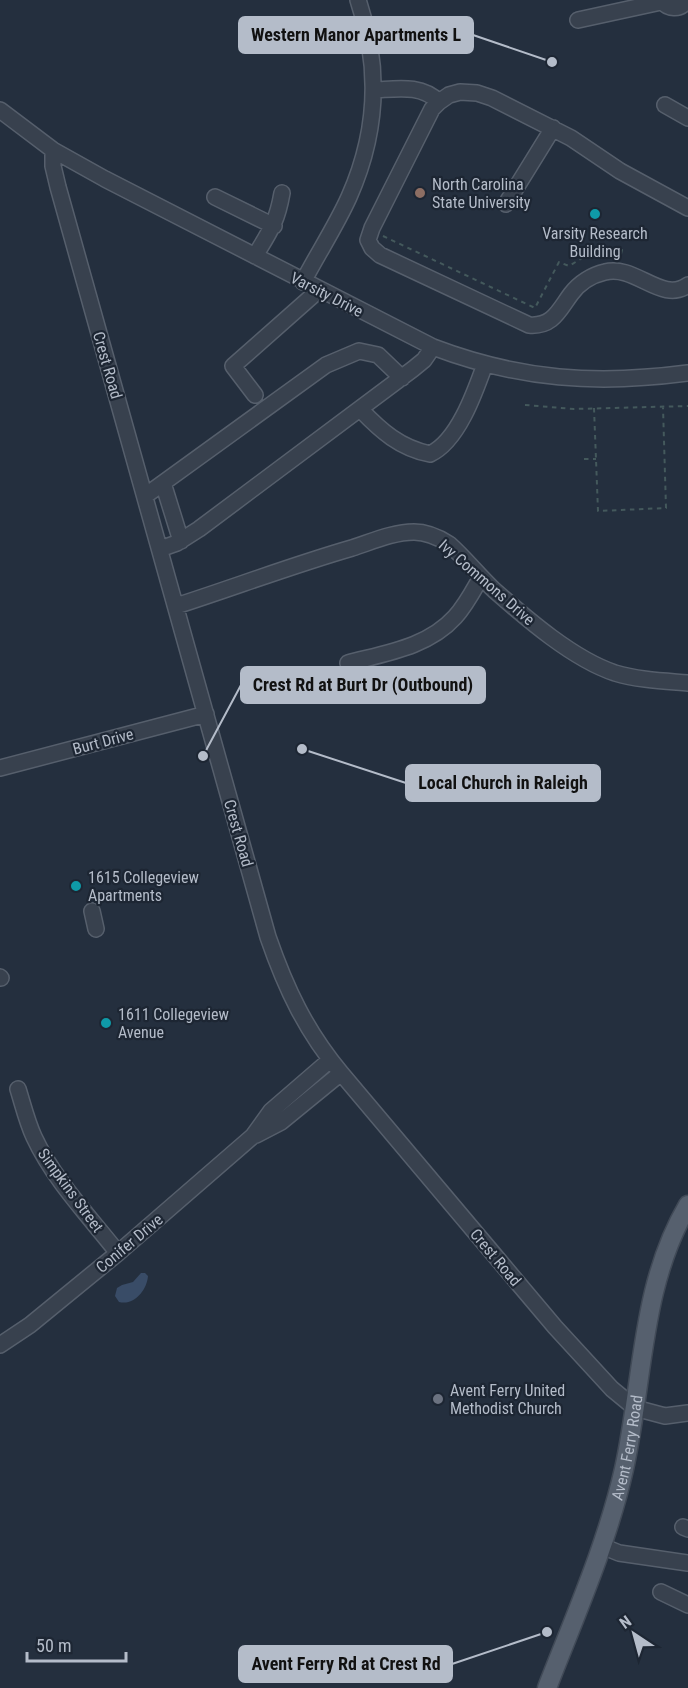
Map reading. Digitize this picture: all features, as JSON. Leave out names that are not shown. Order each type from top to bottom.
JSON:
[{"type":"main road","name":"Avent Ferry Road","points":[[547,1688],[602,1546],[621,1480],[635,1408],[649,1308],[665,1254],[683,1226],[688,1205]]},
{"type":"street","points":[[303,282],[348,200],[360,170],[369,132],[374,90],[370,43],[358,0]]},
{"type":"street","points":[[578,20],[660,1],[669,8],[676,8],[687,0]]},
{"type":"street","points":[[374,90],[401,88],[420,90],[434,96],[439,102]]},
{"type":"street","points":[[688,208],[620,171],[553,128],[477,93],[459,92],[449,95],[432,109],[368,240],[380,255],[529,325],[545,323],[560,311],[571,294],[582,283],[595,275],[614,270],[627,272],[667,291],[677,291],[688,285]]},
{"type":"street","points":[[665,105],[688,118]]},
{"type":"street","name":"Varsity Drive","points":[[0,110],[53,150],[105,179],[433,347],[485,364],[537,375],[593,380],[688,373]]},
{"type":"street","points":[[506,204],[553,128]]},
{"type":"street","name":"Crest Road","points":[[53,150],[53,166],[58,187],[268,937],[279,969],[298,1010],[330,1060],[555,1327],[612,1389],[635,1408]]},
{"type":"street","points":[[255,256],[274,226],[282,193]]},
{"type":"street","points":[[215,197],[274,226]]},
{"type":"street","points":[[255,395],[233,366],[320,290]]},
{"type":"street","points":[[160,549],[181,541],[199,530],[402,378],[424,360],[433,347]]},
{"type":"street","points":[[145,496],[326,365],[358,351],[378,355],[402,378]]},
{"type":"street","points":[[360,409],[376,425],[404,446],[430,454],[445,444],[463,416],[471,402],[485,364]]},
{"type":"street","points":[[163,483],[181,541]]},
{"type":"street","name":"Ivy Commons Drive","points":[[176,606],[338,552],[412,532],[432,535],[449,544],[513,606],[563,646],[602,668],[641,679],[688,682]]},
{"type":"street","points":[[348,663],[409,647],[428,639],[455,617],[481,577]]},
{"type":"street","name":"Burt Drive","points":[[0,768],[206,714]]},
{"type":"street","points":[[92,911],[96,929]]},
{"type":"street","name":"Conifer Drive","points":[[0,1345],[30,1325],[118,1253],[253,1136],[271,1111],[330,1060]]},
{"type":"street","name":"Conifer Drive","points":[[253,1136],[281,1122],[341,1073]]},
{"type":"street","name":"Simpkins Street","points":[[18,1089],[27,1121],[44,1155],[58,1177],[118,1253]]},
{"type":"street","points":[[635,1408],[665,1416],[688,1413]]},
{"type":"street","points":[[602,1546],[619,1553],[688,1563]]},
{"type":"street","points":[[661,1592],[688,1605]]},
{"type":"path","points":[[372,230],[535,308],[559,262],[569,266],[592,252],[612,248],[622,252],[614,270]]},
{"type":"path","points":[[525,405],[574,409],[688,406]]},
{"type":"path","points":[[594,408],[598,511],[666,508],[663,407]]},
{"type":"path","points":[[584,459],[596,459]]},
{"type":"water","points":[[141,1273],[148,1276],[139,1296],[130,1302],[119,1302],[115,1296],[117,1288],[133,1282]]},
{"type":"place","name":"Western Manor Apartments L","points":[[552,62]]},
{"type":"place","name":"North Carolina State University","points":[[420,193]]},
{"type":"place","name":"Varsity Research Building","points":[[595,214]]},
{"type":"place","name":"Local Church in Raleigh","points":[[302,749]]},
{"type":"place","name":"Crest Rd at Burt Dr (Outbound)","points":[[203,756]]},
{"type":"place","name":"1615 Collegeview Apartments","points":[[76,886]]},
{"type":"place","name":"1611 Collegeview Avenue","points":[[106,1023]]},
{"type":"place","name":"Avent Ferry United Methodist Church","points":[[438,1399]]},
{"type":"place","name":"Avent Ferry Rd at Crest Rd","points":[[547,1632]]}]
